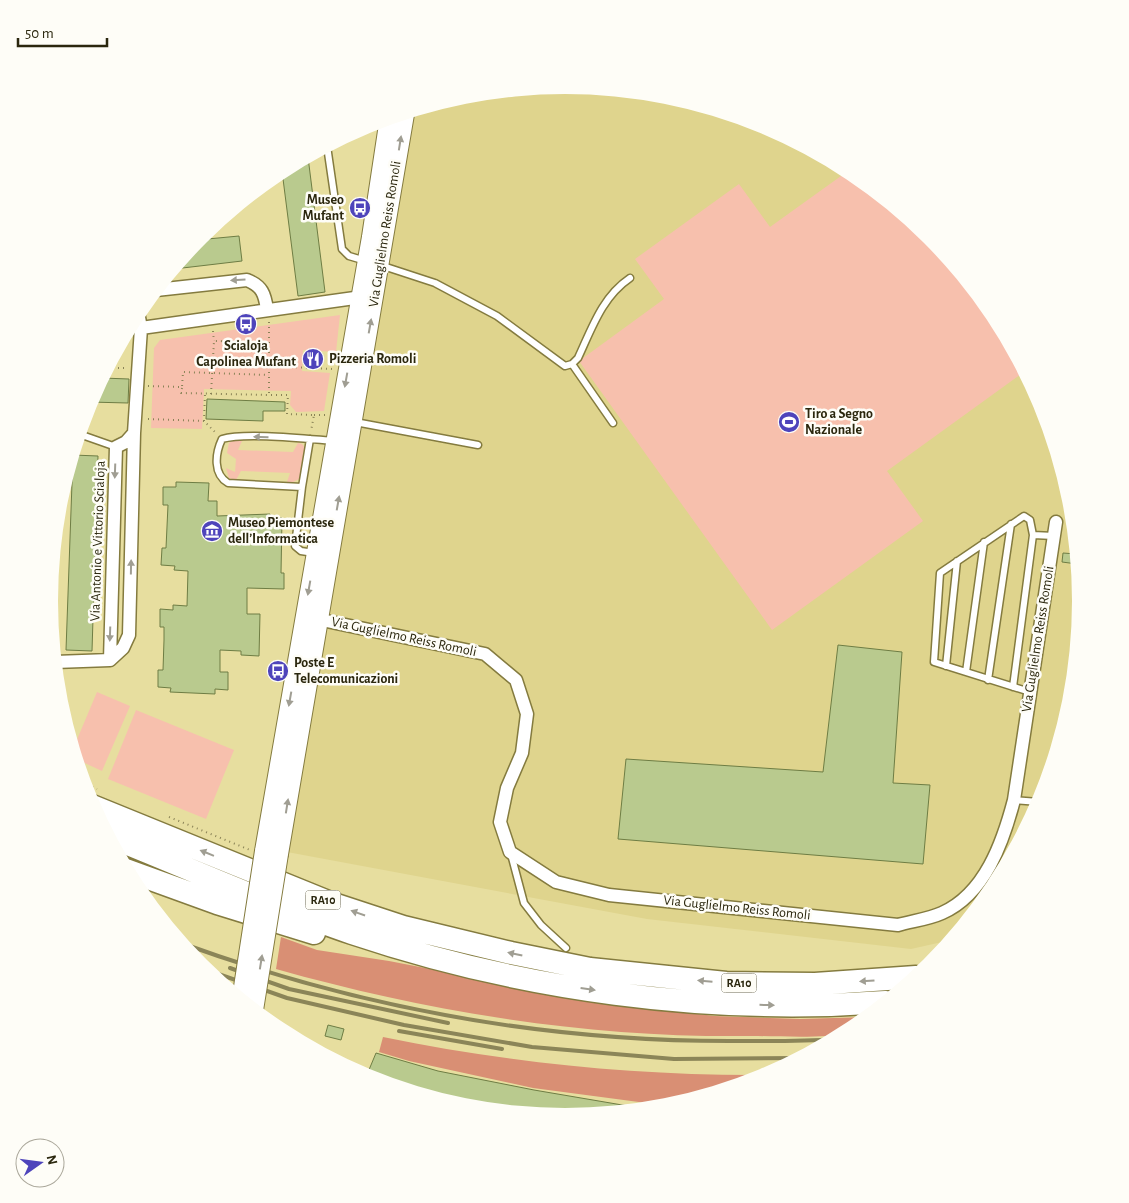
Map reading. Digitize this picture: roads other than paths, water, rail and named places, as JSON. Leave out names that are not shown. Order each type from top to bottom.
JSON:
[{"type":"highway","name":"RA10","points":[[97,799],[333,904],[403,926],[510,953],[590,969],[726,983],[815,984],[904,978]]},
{"type":"highway","name":"RA10","points":[[117,840],[350,932],[423,954],[554,984],[656,998],[769,1005],[875,1002]]},
{"type":"highway","name":"RA10","points":[[137,874],[217,903],[336,940],[386,951],[423,954]]},
{"type":"main road","name":"Via Guglielmo Reiss Romoli","points":[[373,263],[404,121]]},
{"type":"main road","name":"Via Guglielmo Reiss Romoli","points":[[242,993],[342,441],[340,419],[368,296],[388,126]]},
{"type":"main road","name":"Via Guglielmo Reiss Romoli","points":[[255,1003],[269,853]]},
{"type":"street","points":[[165,289],[247,280],[254,283],[264,294],[267,310]]},
{"type":"street","points":[[141,328],[368,296]]},
{"type":"street","points":[[61,662],[110,660],[123,648],[129,635],[134,432],[140,324]]},
{"type":"street","name":"Via Antonio e Vittorio Scialoja","points":[[110,660],[116,447],[126,442],[134,432]]},
{"type":"street","name":"Via Guglielmo Reiss Romoli","points":[[311,618],[485,654],[516,680],[527,714],[522,752],[507,788],[500,822],[510,852],[556,882],[609,895],[898,925],[943,913],[977,888],[1005,834],[1014,800],[1056,522]]},
{"type":"lane","points":[[328,153],[342,249],[349,256],[435,283],[497,316],[565,366],[572,364],[578,358],[601,307],[617,287],[630,278]]},
{"type":"lane","points":[[572,364],[613,423]]},
{"type":"lane","points":[[340,419],[478,445]]},
{"type":"lane","points":[[85,436],[116,447]]},
{"type":"lane","points":[[302,487],[228,483],[220,478],[217,468],[219,446],[222,439],[230,436],[342,441]]},
{"type":"lane","points":[[310,440],[295,546],[296,549],[322,555]]},
{"type":"lane","points":[[1013,687],[1033,535],[1030,520],[1024,516],[940,573],[934,662],[988,680],[1030,692]]},
{"type":"lane","points":[[988,680],[1011,524]]},
{"type":"lane","points":[[1033,535],[1054,536]]},
{"type":"lane","points":[[966,672],[984,542]]},
{"type":"lane","points":[[946,666],[957,561]]},
{"type":"lane","points":[[1014,800],[1031,801]]},
{"type":"lane","points":[[510,852],[524,903],[541,925],[566,948]]},
{"type":"railway","points":[[194,948],[247,966],[382,1002],[520,1027],[589,1035],[659,1039],[819,1040]]},
{"type":"railway","points":[[230,968],[289,989],[448,1023]]},
{"type":"railway","points":[[222,975],[287,998],[404,1025],[532,1047],[674,1059],[784,1058]]},
{"type":"railway","points":[[399,1031],[502,1049]]},
{"type":"place","name":"Museo Mufant","points":[[360,208]]},
{"type":"place","name":"Scialoja Capolinea Mufant","points":[[246,324]]},
{"type":"place","name":"Pizzeria Romoli","points":[[313,359]]},
{"type":"place","name":"Tiro a Segno Nazionale","points":[[789,422]]},
{"type":"place","name":"Museo Piemontese dell’Informatica","points":[[212,531]]},
{"type":"place","name":"Poste E Telecomunicazioni","points":[[278,671]]}]
